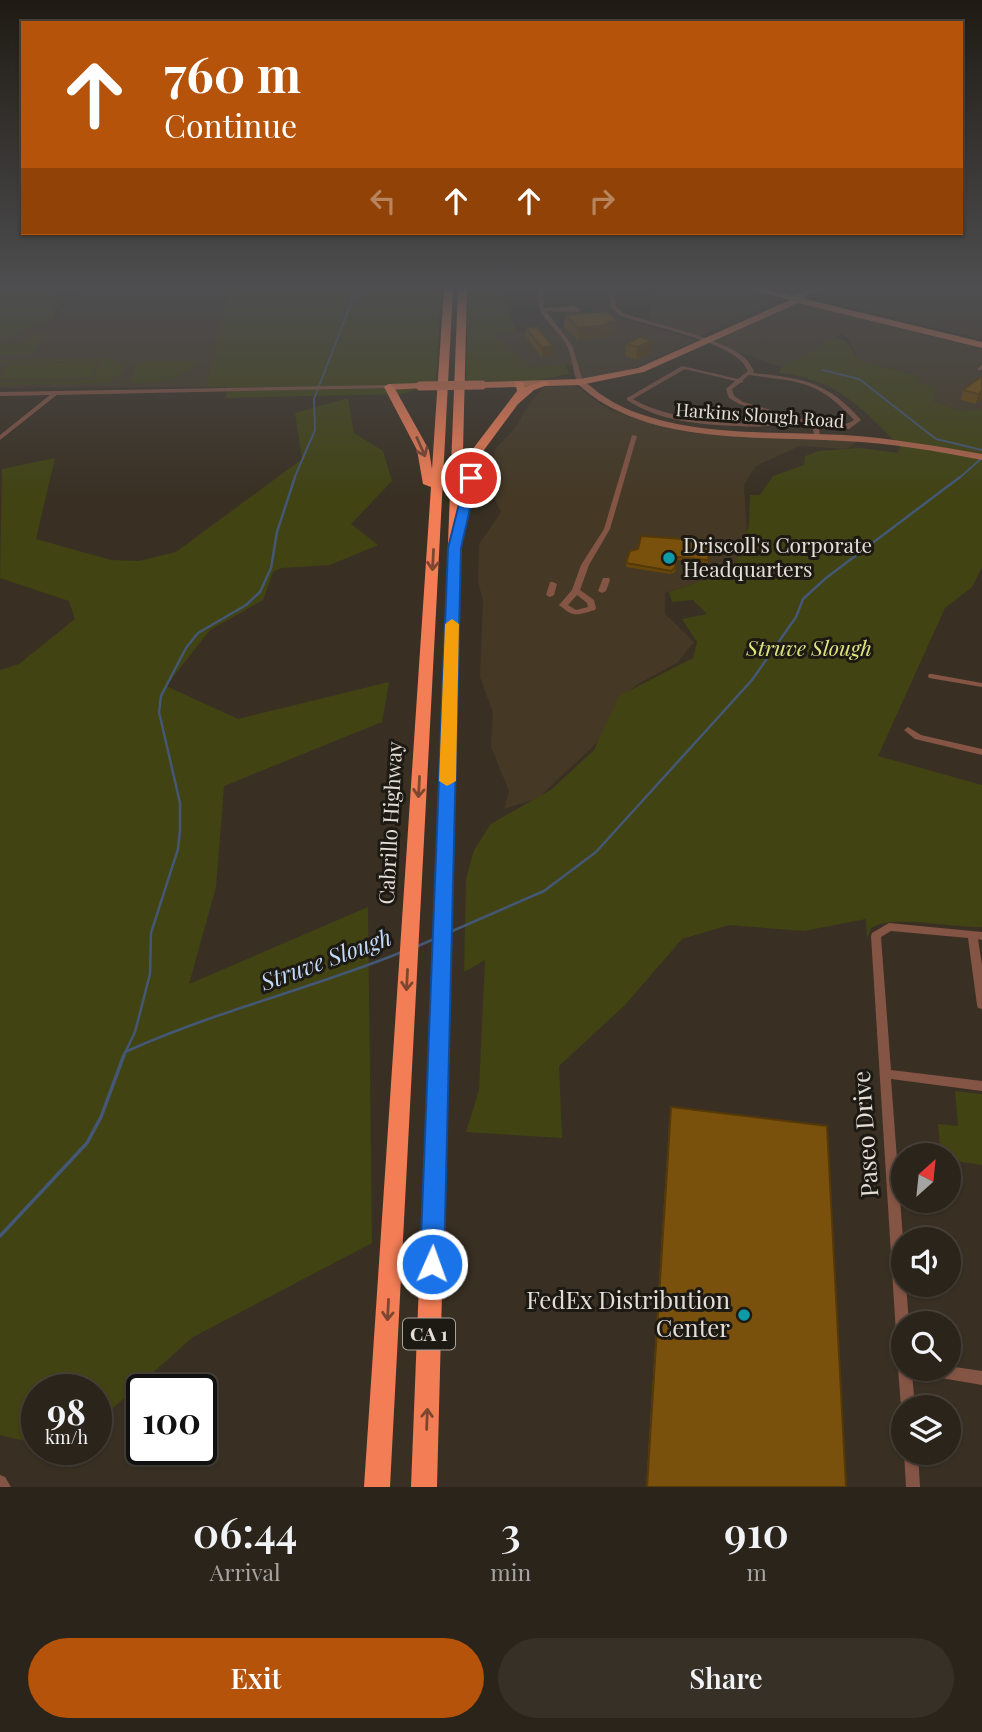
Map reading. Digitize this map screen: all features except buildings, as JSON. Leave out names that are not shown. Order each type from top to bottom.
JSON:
[{"type":"highway","name":"Cabrillo Highway","points":[[377,1487],[445,357]]},
{"type":"highway","name":"CA 1","points":[[424,1487],[461,357]]},
{"type":"highway","points":[[455,548],[475,457],[522,391],[519,384]]},
{"type":"highway","points":[[501,420],[524,392],[545,384]]},
{"type":"highway","points":[[389,387],[426,457],[429,513],[435,533]]},
{"type":"main road","points":[[635,371],[635,368],[660,357]]},
{"type":"main road","points":[[389,387],[580,382],[635,371],[667,357]]},
{"type":"main road","name":"Harkins Slough Road","points":[[580,382],[612,408],[656,423],[688,428],[816,432],[982,457]]},
{"type":"street","points":[[572,357],[580,382]]},
{"type":"street","points":[[738,357],[751,368],[750,374],[728,391],[734,400],[795,418],[816,432],[849,428],[858,420],[835,395],[821,387],[803,381],[750,374]]},
{"type":"street","points":[[741,381],[683,367],[629,399],[657,413],[701,421],[777,425],[795,418]]},
{"type":"street","points":[[0,394],[389,387]]},
{"type":"street","points":[[0,438],[56,393]]},
{"type":"street","points":[[576,591],[585,565],[607,529],[634,436]]},
{"type":"street","points":[[602,590],[606,580]]},
{"type":"street","points":[[551,595],[553,584]]},
{"type":"street","points":[[932,676],[982,685]]},
{"type":"street","points":[[908,730],[918,737],[982,752]]},
{"type":"street","name":"Paseo Drive","points":[[901,1311],[876,940],[879,931],[894,927],[977,937]]},
{"type":"street","points":[[977,937],[982,1005]]},
{"type":"street","points":[[885,1074],[982,1086]]},
{"type":"street","points":[[961,1375],[982,1378]]},
{"type":"street","points":[[912,1465],[913,1487]]},
{"type":"street","points":[[0,1482],[4,1487]]},
{"type":"shaded area","points":[[0,357],[230,357],[229,387],[0,388]]},
{"type":"shaded area","points":[[518,357],[658,357],[621,374],[583,379],[572,365],[531,369]]},
{"type":"shaded area","points":[[754,357],[798,357],[781,367]]},
{"type":"shaded area","points":[[858,357],[982,357],[982,409],[958,411],[928,398],[915,375],[860,361]]},
{"type":"shaded area","points":[[575,385],[606,408],[642,421],[691,429],[858,441],[846,449],[800,446],[756,466],[744,484],[747,536],[733,571],[665,593],[665,614],[694,642],[677,663],[638,684],[619,699],[602,738],[538,798],[504,809],[509,791],[491,747],[493,713],[480,677],[483,601],[478,582],[479,544],[501,512],[488,483],[496,448],[516,427],[528,405],[544,387]]},
{"type":"green space","points":[[213,357],[437,357],[436,382],[415,382],[415,390],[403,394],[226,398],[227,387],[206,386]]},
{"type":"green space","points":[[467,357],[519,357],[531,368],[566,365],[569,374],[534,381],[466,382]]},
{"type":"green space","name":"Struve Slough","points":[[798,357],[857,357],[860,361],[915,375],[920,383],[935,388],[934,401],[958,411],[982,409],[982,567],[972,587],[945,608],[878,756],[982,785],[982,927],[893,922],[871,928],[867,938],[866,919],[804,931],[729,925],[682,939],[625,1005],[559,1066],[562,1138],[466,1132],[479,1090],[485,960],[464,972],[466,879],[474,850],[491,824],[552,789],[594,750],[619,696],[693,658],[697,642],[682,619],[707,614],[693,600],[672,602],[669,592],[733,570],[749,525],[750,495],[760,495],[773,476],[804,465],[805,456],[819,451],[860,448],[898,453],[900,446],[846,397],[816,381],[779,373],[781,367]]},
{"type":"green space","points":[[103,358],[118,361],[125,367],[110,383],[0,385],[0,382],[92,380],[101,361],[0,360]]},
{"type":"green space","points":[[196,361],[184,374],[176,378],[130,383],[138,363]]},
{"type":"green space","points":[[98,362],[90,378],[0,380],[6,364]]},
{"type":"green space","points":[[348,398],[354,433],[383,451],[392,481],[351,524],[378,545],[330,565],[281,568],[273,572],[263,600],[210,630],[166,686],[238,719],[389,682],[382,722],[224,786],[216,887],[189,984],[368,907],[372,1243],[193,1337],[151,1374],[126,1374],[126,1396],[112,1409],[112,1374],[21,1374],[21,1440],[0,1435],[0,670],[19,664],[75,619],[69,601],[0,578],[2,469],[55,458],[36,539],[111,560],[139,561],[176,552],[302,459],[295,413]]},
{"type":"green space","points":[[955,1091],[982,1094],[982,1165],[961,1162],[961,1143],[940,1143],[938,1124],[958,1126]]},
{"type":"waterway","points":[[294,479],[315,430],[314,399],[330,357]]},
{"type":"waterway","points":[[823,370],[859,379],[936,439],[982,450]]},
{"type":"waterway","name":"Struve Slough","points":[[958,479],[982,458]]},
{"type":"waterway","points":[[126,1052],[135,1032],[150,974],[151,933],[178,849],[180,830],[180,803],[159,712],[161,696],[186,648],[198,633],[246,605],[260,592],[271,568],[277,532],[295,477]]},
{"type":"waterway","name":"Struve Slough","points":[[450,932],[544,891],[596,852],[752,680],[796,617],[803,599],[826,578],[960,477]]},
{"type":"waterway","name":"Struve Slough","points":[[418,946],[434,939]]},
{"type":"waterway","name":"Struve Slough","points":[[126,1052],[194,1024],[402,952]]},
{"type":"waterway","name":"Struve Slough","points":[[123,1057],[126,1052]]},
{"type":"waterway","points":[[0,1236],[87,1143],[101,1117],[124,1055]]},
{"type":"slow traffic","points":[[447,781],[452,624]]},
{"type":"place","name":"Driscoll's Corporate Headquarters","points":[[669,558]]},
{"type":"place","name":"FedEx Distribution Center","points":[[744,1315]]},
{"type":"route","points":[[432,1264],[455,548],[471,478]]}]
